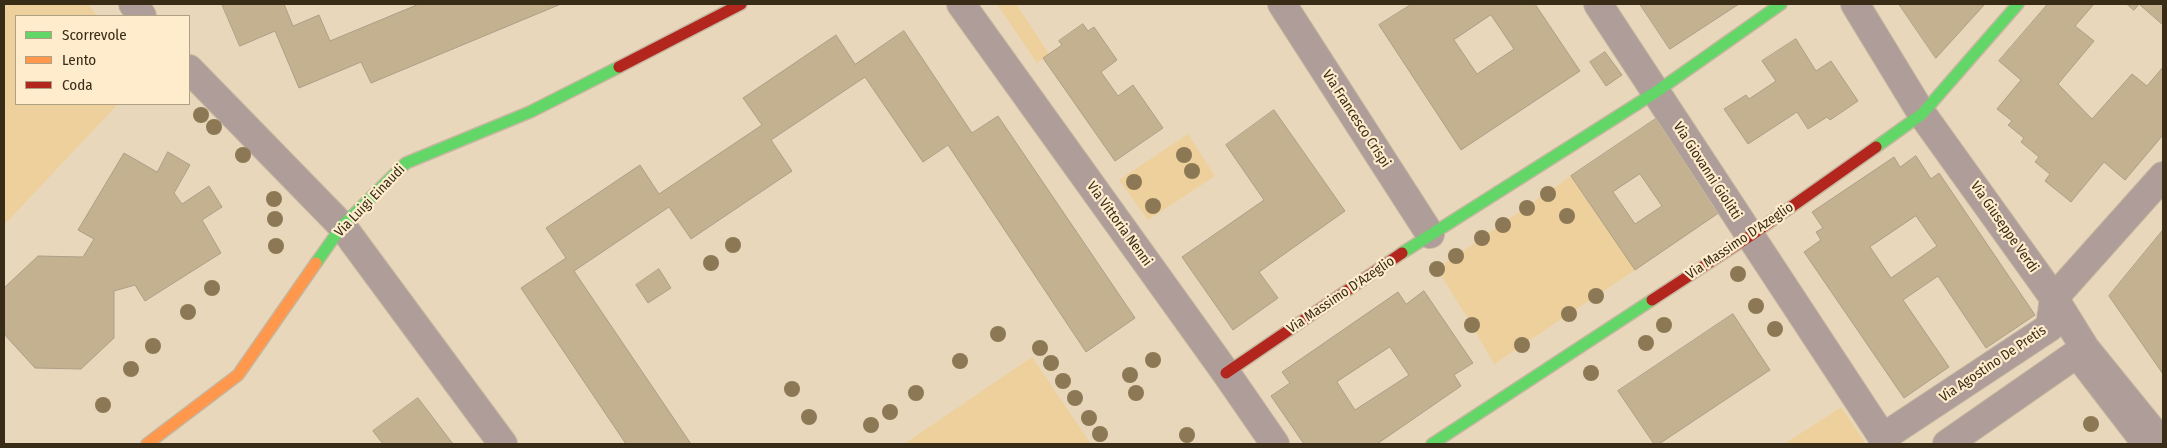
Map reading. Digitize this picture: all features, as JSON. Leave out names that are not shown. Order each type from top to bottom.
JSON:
[{"type":"street","points":[[133,4],[141,15]]},
{"type":"street","name":"Via Luigi Einaudi","points":[[147,444],[238,375],[342,226],[406,163],[530,112],[741,4]]},
{"type":"street","name":"Via Vittoria Nenni","points":[[961,4],[1275,444]]},
{"type":"street","name":"Via Francesco Crispi","points":[[1282,4],[1430,234]]},
{"type":"street","name":"Via Giovanni Giolitti","points":[[1598,4],[1885,441]]},
{"type":"street","name":"Via Massimo D'Azeglio","points":[[1226,373],[1430,234],[1656,92],[1781,4]]},
{"type":"street","name":"Via Giuseppe Verdi","points":[[1855,4],[1922,114],[2054,298],[2078,352],[2163,444]]},
{"type":"street","name":"Via Massimo D'Azeglio","points":[[1432,444],[1750,236],[1922,114],[2018,4]]},
{"type":"street","points":[[190,70],[342,226],[503,444]]},
{"type":"street","points":[[2054,298],[2163,176]]},
{"type":"street","name":"Via Agostino De Pretis","points":[[1885,441],[2050,327],[2054,298]]},
{"type":"street","points":[[1947,444],[2078,352]]},
{"type":"lane","name":"Via Giuseppe Verdi","points":[[2078,352],[2138,444]]},
{"type":"shaded area","points":[[4,4],[88,4],[96,15],[15,15],[15,105],[117,105],[4,225]]},
{"type":"shaded area","points":[[997,4],[1016,4],[1049,54],[1037,63]]},
{"type":"shaded area","points":[[1188,134],[1215,176],[1148,220],[1119,180]]},
{"type":"shaded area","points":[[1571,176],[1635,270],[1494,364],[1437,269]]},
{"type":"shaded area","points":[[1032,357],[1091,444],[904,444]]},
{"type":"shaded area","points":[[1840,408],[1866,444],[1784,444]]},
{"type":"building","points":[[222,4],[284,4],[293,26],[319,15],[330,41],[419,4],[561,4],[371,83],[361,62],[299,88],[275,31],[240,46]]},
{"type":"building","points":[[1412,4],[1535,4],[1580,71],[1461,150],[1379,25]],"holes":[[[1491,15],[1514,49],[1477,74],[1454,40]]]},
{"type":"building","points":[[1640,4],[1739,4],[1670,49]]},
{"type":"building","points":[[1899,4],[1985,4],[1936,58]]},
{"type":"building","points":[[2048,4],[2094,4],[2075,26],[2094,41],[2058,84],[2092,119],[2132,74],[2147,86],[2163,67],[2163,135],[2125,180],[2104,162],[2071,202],[2045,181],[2050,174],[2035,162],[2039,157],[2021,142],[2024,138],[2008,125],[2012,121],[1997,109],[2021,80],[1999,61]]},
{"type":"building","points":[[2127,4],[2139,4],[2134,10]]},
{"type":"building","points":[[2139,4],[2163,4],[2163,25]]},
{"type":"building","points":[[1083,24],[1088,31],[1094,27],[1117,60],[1101,72],[1118,96],[1133,85],[1163,128],[1115,161],[1043,58],[1062,45],[1059,41]]},
{"type":"building","points":[[904,31],[972,133],[998,116],[1135,318],[1086,352],[948,145],[923,162],[865,77],[771,140],[792,171],[691,239],[669,207],[574,271],[691,444],[626,444],[521,288],[566,258],[546,228],[640,165],[659,194],[762,125],[743,98],[836,35],[855,64]]},
{"type":"building","points":[[1796,39],[1816,71],[1831,61],[1858,101],[1830,120],[1827,117],[1808,129],[1797,112],[1748,144],[1724,109],[1746,95],[1749,99],[1776,81],[1762,61]]},
{"type":"building","points":[[1605,52],[1622,75],[1606,86],[1590,62]]},
{"type":"building","points":[[1274,110],[1345,211],[1259,272],[1278,298],[1233,330],[1182,257],[1264,200],[1226,145]]},
{"type":"building","points":[[1657,118],[1720,212],[1635,270],[1571,176]],"holes":[[[1640,174],[1662,206],[1635,224],[1613,192]]]},
{"type":"building","points":[[168,152],[190,165],[174,193],[182,204],[209,186],[222,207],[202,220],[221,253],[145,301],[135,285],[114,291],[114,338],[81,369],[35,368],[4,334],[4,288],[38,256],[83,257],[94,239],[78,230],[124,153],[157,172]]},
{"type":"building","points":[[1916,156],[1931,179],[1939,173],[2035,315],[1986,348],[1938,276],[1903,300],[1949,367],[1904,398],[1804,252],[1821,240],[1816,232],[1823,228],[1812,212],[1894,157],[1900,167]],"holes":[[[1916,216],[1937,246],[1891,278],[1870,247]]]},
{"type":"building","points":[[2163,230],[2163,374],[2109,296]]},
{"type":"building","points":[[659,269],[671,288],[648,303],[636,285]]},
{"type":"building","points":[[1424,291],[1473,363],[1454,375],[1461,386],[1377,444],[1304,444],[1271,396],[1290,383],[1282,372],[1398,292],[1406,304]],"holes":[[[1390,347],[1409,375],[1355,410],[1337,382]]]},
{"type":"building","points":[[1733,314],[1770,370],[1659,444],[1654,444],[1618,391]]},
{"type":"building","points":[[418,398],[453,444],[383,444],[373,431]]},
{"type":"traffic: fast","points":[[1402,253],[1656,92],[1781,4]]},
{"type":"traffic: fast","points":[[1876,147],[1922,114],[2018,4]]},
{"type":"traffic: fast","points":[[316,263],[342,226],[406,163],[530,112],[619,67]]},
{"type":"traffic: fast","points":[[1432,444],[1652,300]]},
{"type":"traffic: slow","points":[[147,444],[238,375],[316,263]]},
{"type":"traffic: jam","points":[[619,67],[741,4]]},
{"type":"traffic: jam","points":[[1652,300],[1750,236],[1876,147]]},
{"type":"traffic: jam","points":[[1226,373],[1402,253]]}]
